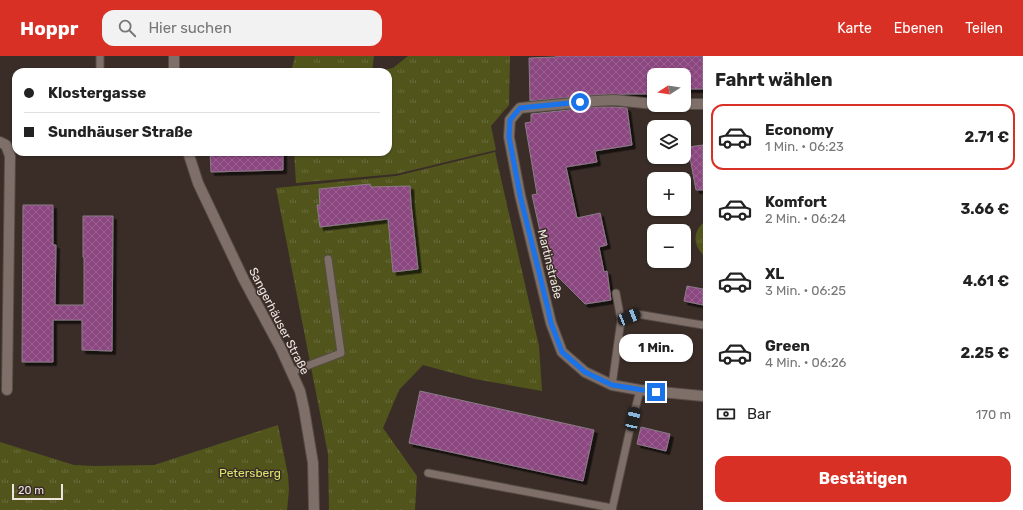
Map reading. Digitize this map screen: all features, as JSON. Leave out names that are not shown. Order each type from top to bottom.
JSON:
[{"type":"street","points":[[174,56],[174,68]]},
{"type":"street","name":"Martinstraße","points":[[647,103],[614,100],[520,108],[510,120],[509,137],[520,195],[551,323],[562,352],[585,372],[612,385],[640,390],[703,396]]},
{"type":"street","points":[[691,104],[703,104]]},
{"type":"street","points":[[0,142],[6,145],[10,156],[7,390]]},
{"type":"street","name":"Sangerhäuser Straße","points":[[189,156],[198,184],[244,280],[281,349],[300,391],[313,463],[314,510]]},
{"type":"lane","points":[[100,56],[100,68]]},
{"type":"lane","points":[[291,372],[341,353],[328,259]]},
{"type":"lane","points":[[612,385],[621,320],[616,293]]},
{"type":"lane","points":[[621,320],[637,314],[703,325]]},
{"type":"lane","points":[[428,473],[612,509],[640,390]]},
{"type":"green space","points":[[295,56],[374,56],[372,68],[292,68]]},
{"type":"green space","points":[[408,56],[510,56],[509,105],[491,126],[496,150],[396,174],[296,183],[294,156],[392,156],[393,68]]},
{"type":"green space","points":[[495,152],[539,346],[542,391],[475,379],[423,365],[399,390],[383,428],[417,476],[415,510],[329,510],[328,454],[276,188],[396,176]]},
{"type":"green space","points":[[703,223],[703,255],[697,247],[696,234],[697,230]]},
{"type":"green space","name":"Petersberg","points":[[278,425],[288,475],[289,490],[287,510],[0,510],[0,442],[74,465],[154,465]]},
{"type":"building","points":[[703,56],[703,89],[691,89],[691,68],[647,68],[647,94],[595,95],[530,101],[529,58]]},
{"type":"building","points":[[595,107],[627,108],[632,145],[595,151],[597,162],[566,167],[577,218],[600,213],[607,245],[599,247],[604,272],[607,271],[611,300],[585,304],[548,267],[532,195],[537,194],[525,123],[531,122],[531,114]]},
{"type":"building","points":[[703,145],[703,190],[696,190],[691,163],[691,147]]},
{"type":"building","points":[[210,156],[283,156],[283,170],[211,172]]},
{"type":"building","points":[[370,184],[371,187],[410,186],[418,269],[393,272],[388,219],[320,227],[317,205],[320,205],[319,189]]},
{"type":"building","points":[[23,205],[53,205],[53,245],[56,245],[55,305],[84,305],[83,216],[113,216],[112,351],[82,350],[82,320],[53,320],[53,362],[22,362]]},
{"type":"building","points":[[687,286],[703,289],[703,305],[684,301]]},
{"type":"building","points":[[420,391],[594,430],[583,481],[409,443]]},
{"type":"building","points":[[641,427],[670,434],[666,451],[637,444]]},
{"type":"route","points":[[580,102],[520,108],[510,120],[509,137],[520,195],[551,323],[562,352],[585,372],[612,385],[656,392]]}]
